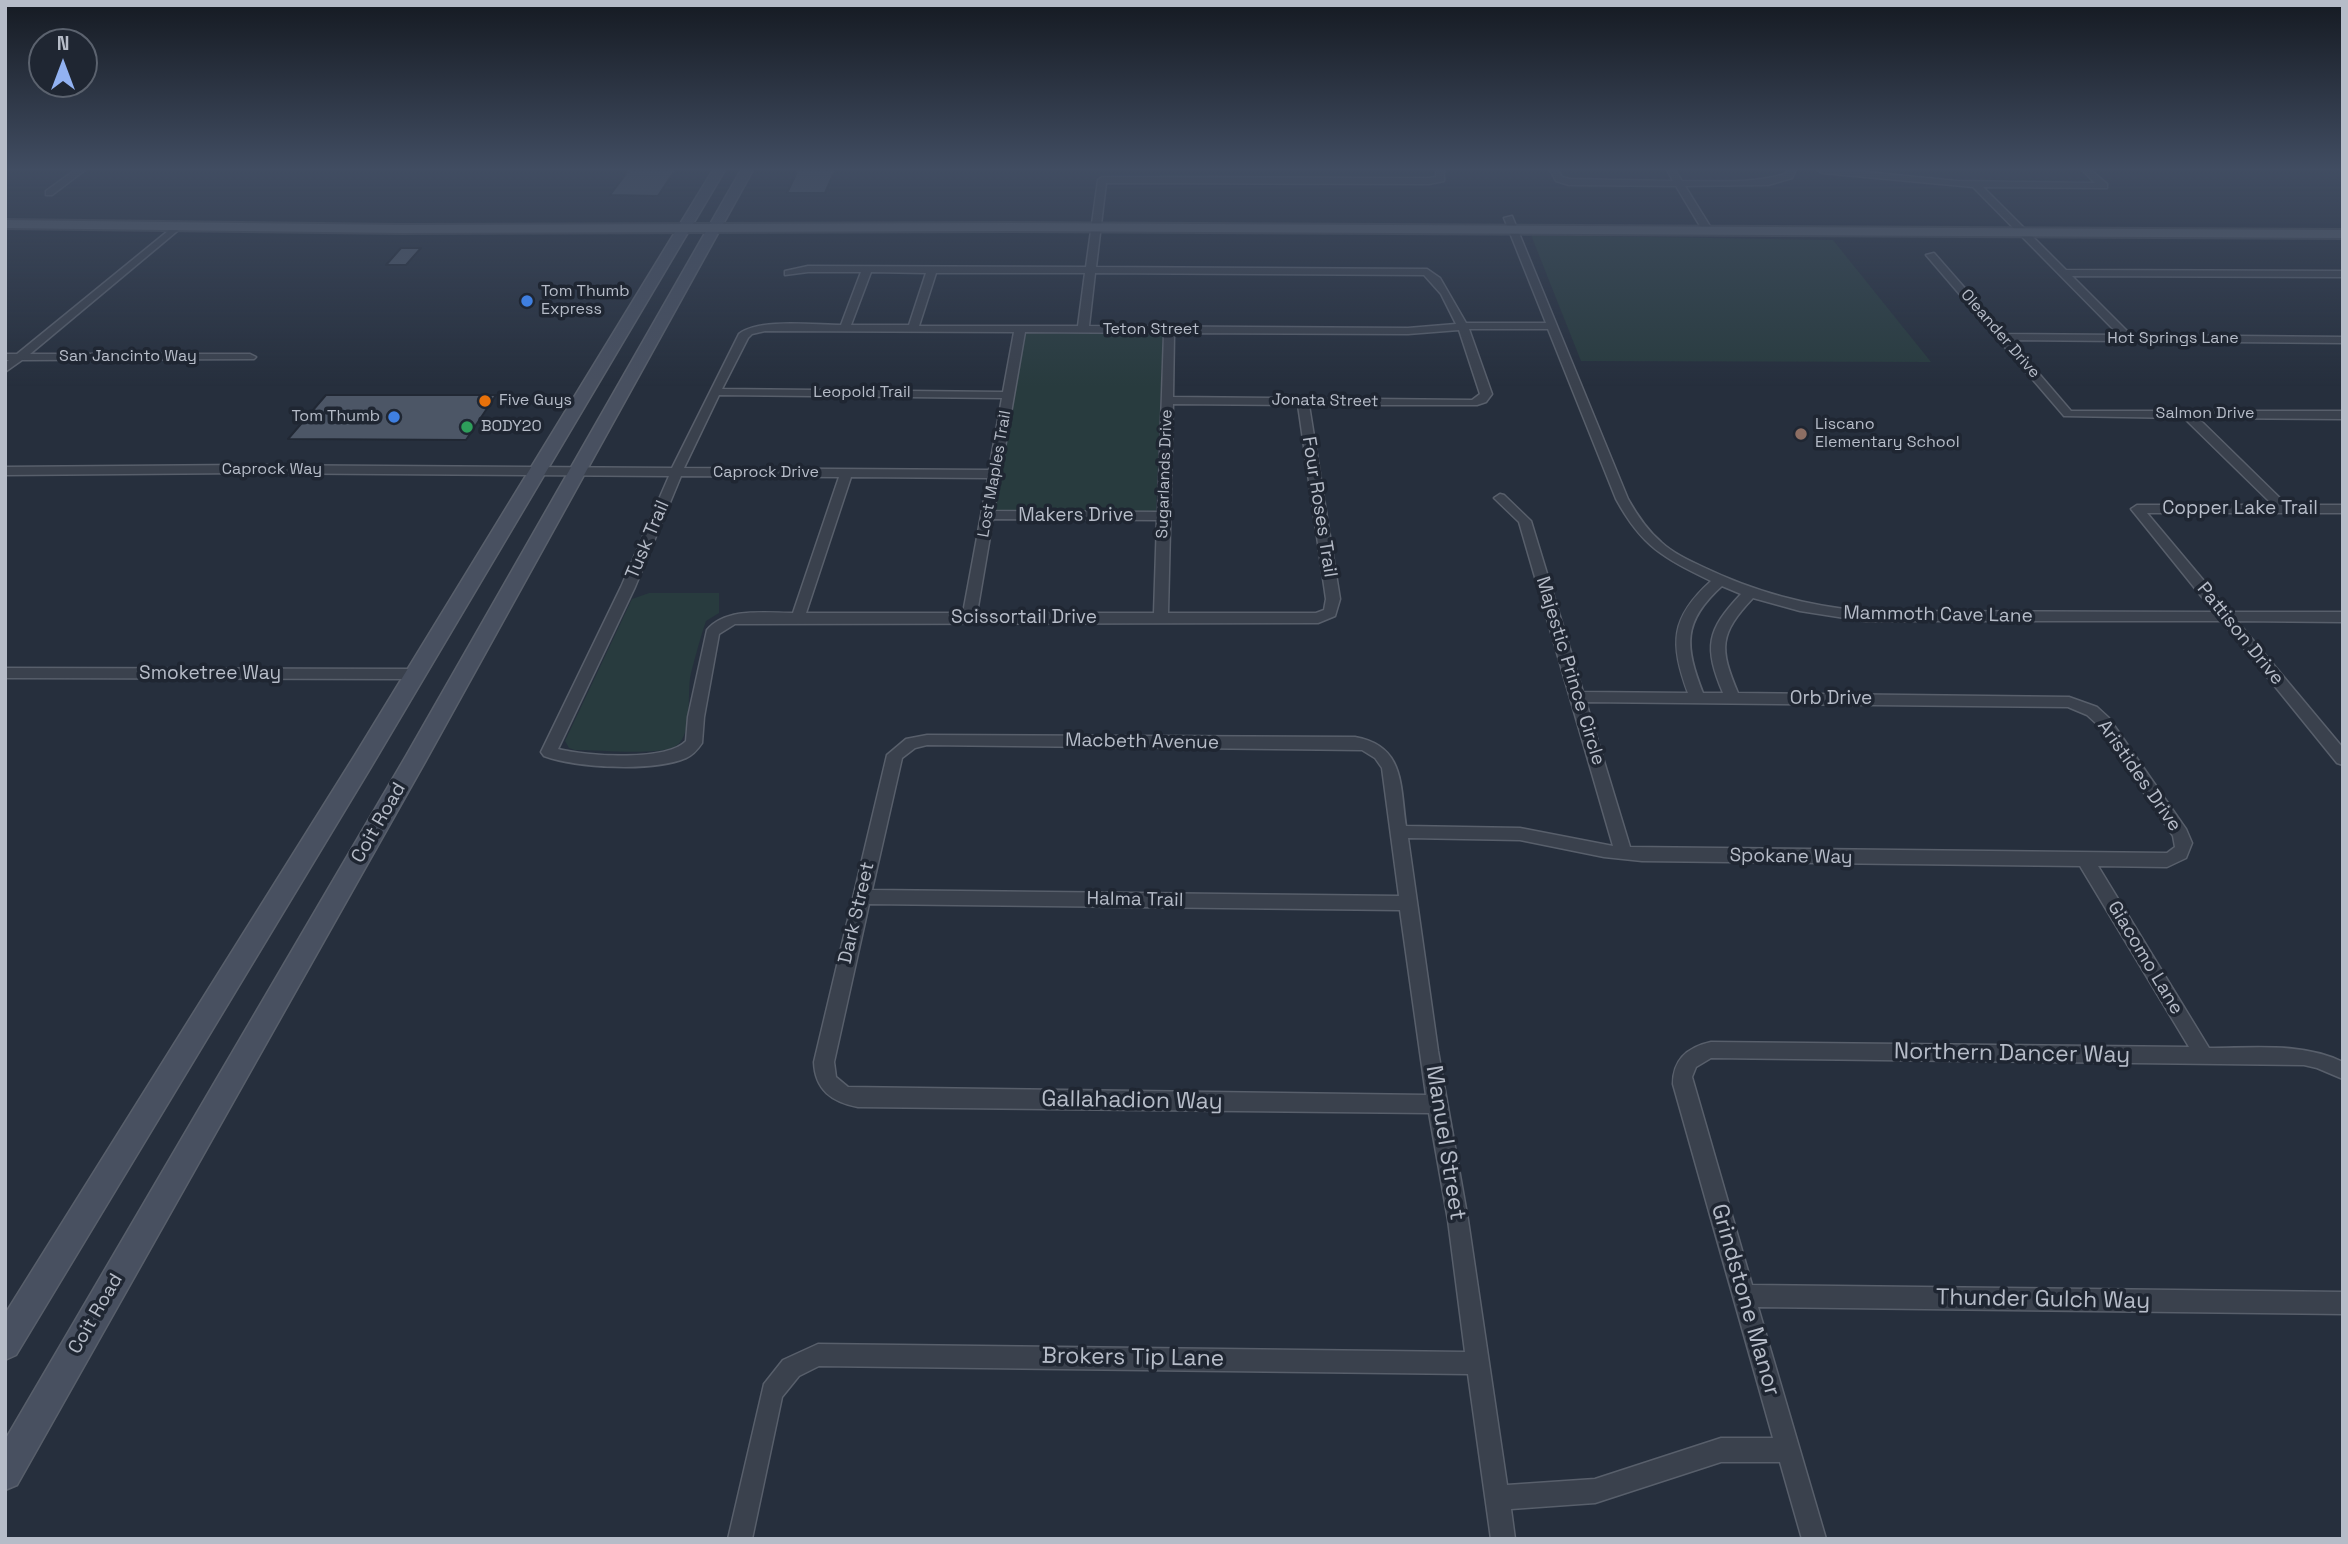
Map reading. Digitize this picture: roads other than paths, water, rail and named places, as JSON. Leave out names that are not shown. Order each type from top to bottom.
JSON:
[{"type":"main road","points":[[5,1344],[676,242]]},
{"type":"main road","name":"Coit Road","points":[[5,1473],[414,762],[707,242]]},
{"type":"street","points":[[5,369],[23,357],[159,242]]},
{"type":"street","points":[[1083,330],[1094,242]]},
{"type":"street","name":"Mammoth Cave Lane","points":[[1520,242],[1622,499],[1635,521],[1657,546],[1719,581],[1749,594],[1804,608],[1864,616],[2343,617]]},
{"type":"street","points":[[2032,242],[2129,339]]},
{"type":"street","name":"Oleander Drive","points":[[1931,255],[2068,414]]},
{"type":"street","points":[[789,273],[808,269],[1427,272],[1437,280],[1462,327]]},
{"type":"street","points":[[845,328],[867,269]]},
{"type":"street","points":[[913,329],[932,269]]},
{"type":"street","points":[[2064,273],[2343,274]]},
{"type":"street","name":"Teton Street","points":[[749,331],[765,328],[845,328],[1408,331],[1462,327],[1553,326]]},
{"type":"street","name":"Jonata Street","points":[[1167,400],[1473,403],[1482,400],[1486,394],[1479,364],[1462,327]]},
{"type":"street","name":"Lost Maples Trail","points":[[970,618],[1020,329]]},
{"type":"street","name":"Sugarlands Drive","points":[[1161,619],[1169,330]]},
{"type":"street","name":"Tusk Trail","points":[[683,753],[663,758],[617,760],[559,757],[549,752],[627,589],[715,392],[743,336],[749,331]]},
{"type":"street","name":"Hot Springs Lane","points":[[2003,337],[2343,340]]},
{"type":"street","name":"San Jancinto Way","points":[[5,357],[250,357]]},
{"type":"street","name":"Leopold Trail","points":[[715,392],[1009,394]]},
{"type":"street","name":"Four Roses Trail","points":[[1303,401],[1333,599],[1330,613]]},
{"type":"street","name":"Salmon Drive","points":[[2068,414],[2343,415]]},
{"type":"street","points":[[2187,414],[2284,509]]},
{"type":"street","name":"Caprock Way","points":[[5,471],[538,471]]},
{"type":"street","name":"Caprock Drive","points":[[538,471],[995,474]]},
{"type":"street","points":[[798,618],[846,473]]},
{"type":"street","name":"Majestic Prince Circle","points":[[1500,498],[1525,521],[1624,854]]},
{"type":"street","name":"Copper Lake Trail","points":[[2137,509],[2343,509]]},
{"type":"street","name":"Pattison Drive","points":[[2137,509],[2340,752]]},
{"type":"street","name":"Makers Drive","points":[[988,515],[1163,516]]},
{"type":"street","points":[[1697,698],[1683,659],[1681,636],[1691,609],[1719,581]]},
{"type":"street","points":[[1732,698],[1717,661],[1717,635],[1724,620],[1749,594]]},
{"type":"street","name":"Scissortail Drive","points":[[683,753],[694,743],[707,649],[718,624],[764,618],[1318,618],[1330,613]]},
{"type":"street","name":"Smoketree Way","points":[[5,673],[415,674]]},
{"type":"street","name":"Orb Drive","points":[[1578,696],[2057,701],[2084,707]]},
{"type":"street","name":"Aristides Drive","points":[[2084,707],[2104,722],[2182,838],[2183,851]]},
{"type":"street","name":"Macbeth Avenue","points":[[906,746],[927,740],[1355,743],[1378,751]]},
{"type":"street","name":"Dark Street","points":[[831,1086],[825,1075],[824,1062],[891,764],[895,755],[906,746]]},
{"type":"street","name":"Manuel Street","points":[[1378,751],[1389,765],[1503,1539]]},
{"type":"street","name":"Spokane Way","points":[[1399,832],[1527,834],[1624,854],[2166,860],[2176,858],[2183,851]]},
{"type":"street","name":"Giacomo Lane","points":[[2085,859],[2204,1056]]},
{"type":"street","name":"Halma Trail","points":[[861,897],[1409,903]]},
{"type":"street","name":"Northern Dancer Way","points":[[1688,1061],[1698,1054],[1711,1051],[2304,1057],[2340,1069]]},
{"type":"street","name":"Grindstone Manor","points":[[1688,1061],[1682,1073],[1683,1084],[1814,1539]]},
{"type":"street","name":"Gallahadion Way","points":[[831,1086],[844,1095],[858,1098],[1437,1104]]},
{"type":"street","name":"Thunder Gulch Way","points":[[1744,1296],[2343,1303]]},
{"type":"street","name":"Brokers Tip Lane","points":[[740,1539],[769,1402],[778,1383],[791,1368],[808,1357],[824,1354],[1478,1363]]},
{"type":"street","points":[[1497,1497],[1595,1491],[1721,1450],[1788,1450]]},
{"type":"place","name":"Tom Thumb Express","points":[[527,301]]},
{"type":"place","name":"Five Guys","points":[[485,401]]},
{"type":"place","name":"Tom Thumb","points":[[394,417]]},
{"type":"place","name":"BODY20","points":[[467,427]]},
{"type":"place","name":"Liscano Elementary School","points":[[1801,434]]}]
